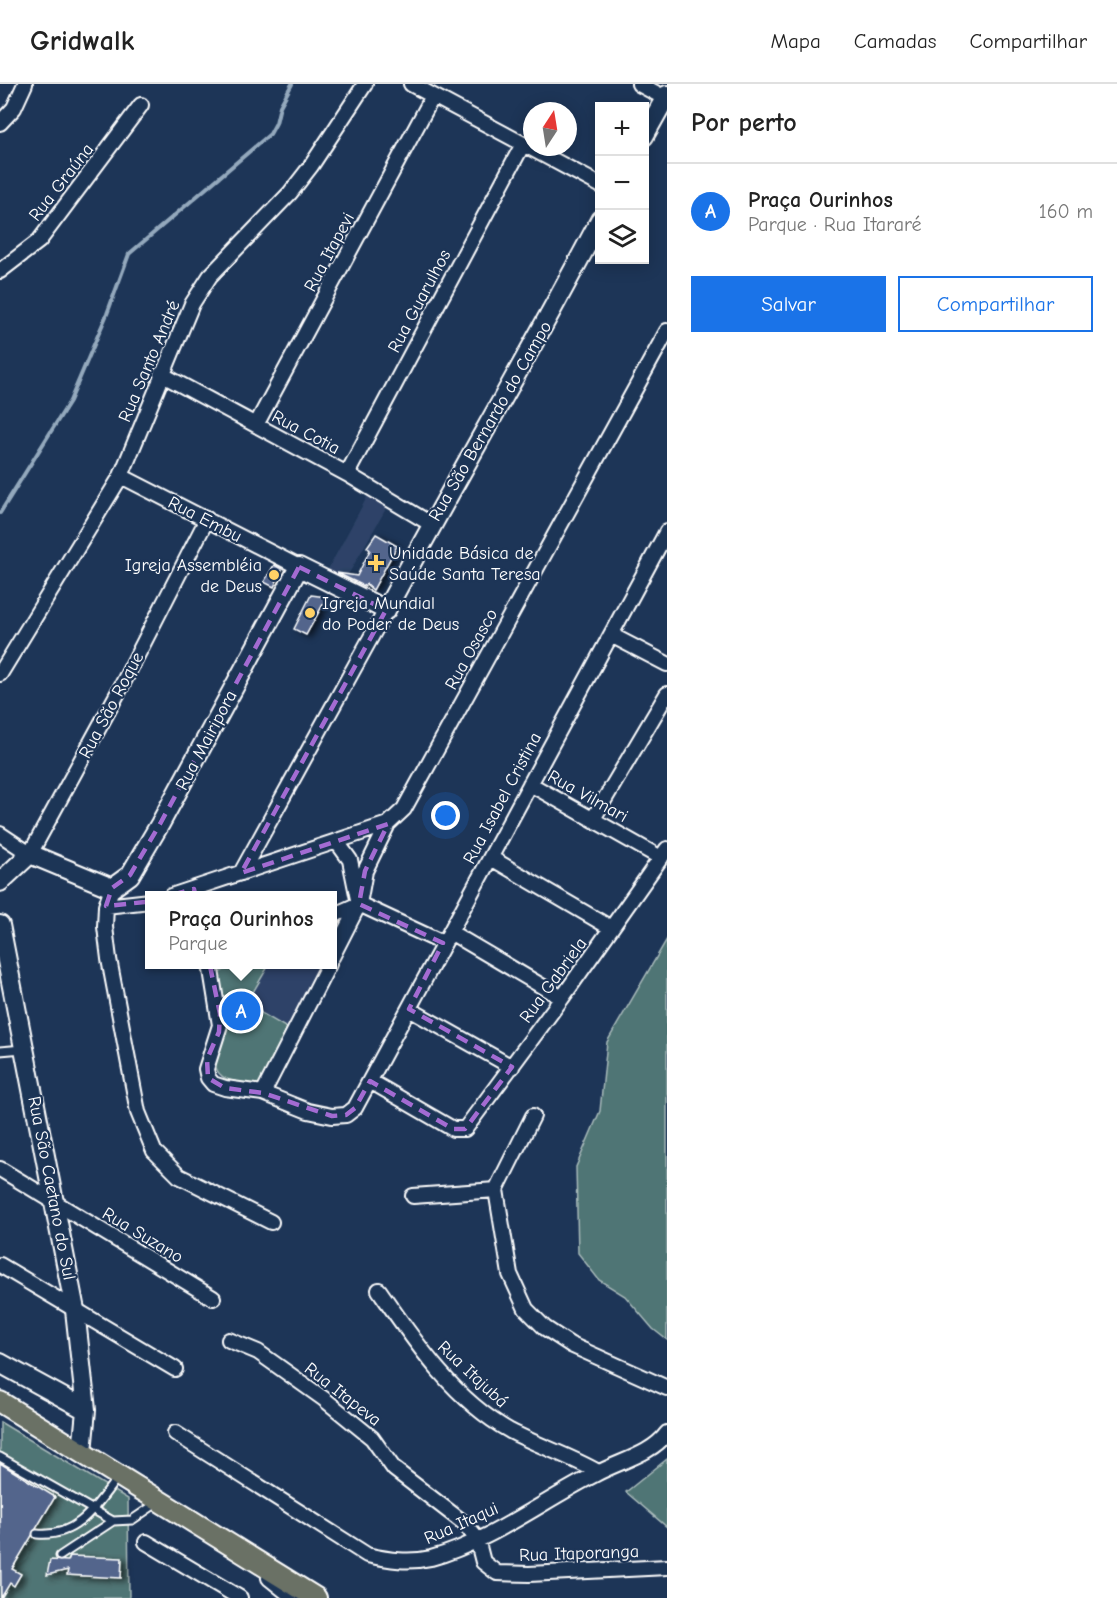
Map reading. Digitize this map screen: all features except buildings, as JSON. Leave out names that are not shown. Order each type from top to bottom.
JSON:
[{"type":"main road","points":[[0,1402],[316,1598]]},
{"type":"street","points":[[0,123],[14,108],[25,84]]},
{"type":"street","name":"Rua Santo André","points":[[0,674],[121,476],[161,374],[192,304],[210,276],[297,184],[345,118],[365,84]]},
{"type":"street","points":[[411,84],[523,144]]},
{"type":"street","points":[[639,84],[666,96],[649,128]]},
{"type":"street","name":"Rua Itapevi","points":[[256,425],[433,96]]},
{"type":"street","name":"Rua Graúna","points":[[0,271],[39,241],[141,105]]},
{"type":"street","name":"Rua Guarulhos","points":[[346,474],[523,144]]},
{"type":"street","points":[[546,156],[595,182]]},
{"type":"street","name":"Rua São Bernardo do Campo","points":[[242,873],[431,524],[546,324],[595,230]]},
{"type":"street","name":"Rua Osasco","points":[[337,949],[359,904],[365,871],[388,824],[404,809],[667,331]]},
{"type":"street","name":"Rua Cotia","points":[[161,374],[346,474],[431,524]]},
{"type":"street","name":"Rua Embu","points":[[121,476],[386,610]]},
{"type":"street","name":"Rua São Roque","points":[[0,882],[30,854],[120,690],[207,519]]},
{"type":"street","name":"Rua Isabel Cristina","points":[[263,1093],[308,1111],[332,1116],[346,1115],[355,1108],[667,531]]},
{"type":"street","name":"Rua Mairipora","points":[[271,1222],[179,1176],[165,1165],[154,1151],[138,1112],[105,927],[106,906],[112,888],[130,875],[160,825],[299,567]]},
{"type":"street","points":[[611,635],[667,664]]},
{"type":"street","points":[[593,819],[667,694]]},
{"type":"street","name":"Rua Vilmari","points":[[530,784],[593,819],[664,854]]},
{"type":"street","name":"Rua Osasco","points":[[197,891],[242,873],[388,824]]},
{"type":"street","points":[[0,834],[30,854],[112,888]]},
{"type":"street","points":[[337,842],[350,860],[359,904]]},
{"type":"street","name":"Rua Gabriela","points":[[370,1081],[453,1129],[465,1129],[664,854]]},
{"type":"street","points":[[491,858],[611,928]]},
{"type":"street","points":[[106,906],[145,902]]},
{"type":"street","points":[[337,914],[359,904],[447,938],[562,998]]},
{"type":"street","name":"Rua São Caetano do Sul","points":[[0,925],[75,1310],[86,1410],[82,1452]]},
{"type":"street","points":[[213,969],[220,1025],[207,1059],[208,1078],[225,1088],[263,1093],[326,969]]},
{"type":"street","points":[[410,1009],[512,1067]]},
{"type":"street","points":[[532,1116],[496,1190],[510,1274],[526,1308],[545,1328],[571,1345],[667,1388]]},
{"type":"street","name":"Rua Suzano","points":[[0,1169],[213,1298]]},
{"type":"street","points":[[413,1196],[496,1190]]},
{"type":"street","points":[[0,1265],[175,1369]]},
{"type":"street","name":"Rua Itajubá","points":[[379,1290],[426,1357],[471,1401],[510,1430],[572,1457],[598,1472]]},
{"type":"street","name":"Rua Itapeva","points":[[229,1340],[258,1352],[324,1399],[372,1438],[394,1469],[464,1523],[477,1539]]},
{"type":"street","points":[[0,1363],[86,1410]]},
{"type":"street","name":"Rua Itaqui","points":[[175,1433],[368,1556],[399,1562],[431,1558],[477,1539],[598,1472],[644,1451],[667,1433]]},
{"type":"street","name":"Rua Itaporanga","points":[[477,1539],[483,1562],[497,1573],[529,1574],[667,1567]]},
{"type":"street","points":[[147,1542],[240,1598]]},
{"type":"street","points":[[238,1550],[294,1598]]},
{"type":"lane","points":[[0,1051],[25,1048]]},
{"type":"lane","points":[[0,1457],[113,1521]]},
{"type":"lane","points":[[37,1534],[50,1535],[66,1531],[82,1522],[119,1476]]},
{"type":"lane","points":[[60,1556],[113,1521],[132,1520],[159,1502]]},
{"type":"highlighted area","points":[[299,567],[386,610],[241,873],[388,824],[365,871],[359,904],[443,943],[409,1009],[512,1067],[465,1129],[453,1129],[370,1081],[355,1108],[346,1115],[332,1116],[263,1093],[225,1088],[208,1078],[207,1059],[219,1032],[220,1014],[194,889],[145,902],[106,906],[112,888],[130,875],[160,824]]},
{"type":"shaded area","points":[[367,497],[387,507],[344,582],[326,573]]},
{"type":"shaded area","points":[[267,969],[319,969],[287,1028],[246,1004]]},
{"type":"green space","points":[[667,939],[667,1340],[653,1329],[625,1296],[599,1280],[578,1253],[576,1167],[600,1111],[607,1042]]},
{"type":"green space","points":[[226,969],[267,969],[246,1004],[287,1028],[261,1084],[230,1080],[218,1072],[216,1057],[227,1027],[218,973]]},
{"type":"green space","points":[[0,1422],[128,1499],[129,1598],[0,1598]]},
{"type":"green space","points":[[667,1459],[667,1527],[626,1492]]},
{"type":"waterway","points":[[0,513],[70,401],[107,314],[129,254],[270,134],[276,123],[280,106],[292,84]]},
{"type":"place","name":"Unidade Básica de Saúde Santa Teresa","points":[[376,563]]},
{"type":"place","name":"Igreja Assembléia de Deus","points":[[274,575]]},
{"type":"place","name":"Igreja Mundial do Poder de Deus","points":[[310,613]]},
{"type":"place","name":"Praça Ourinhos","points":[[241,1011]]}]
